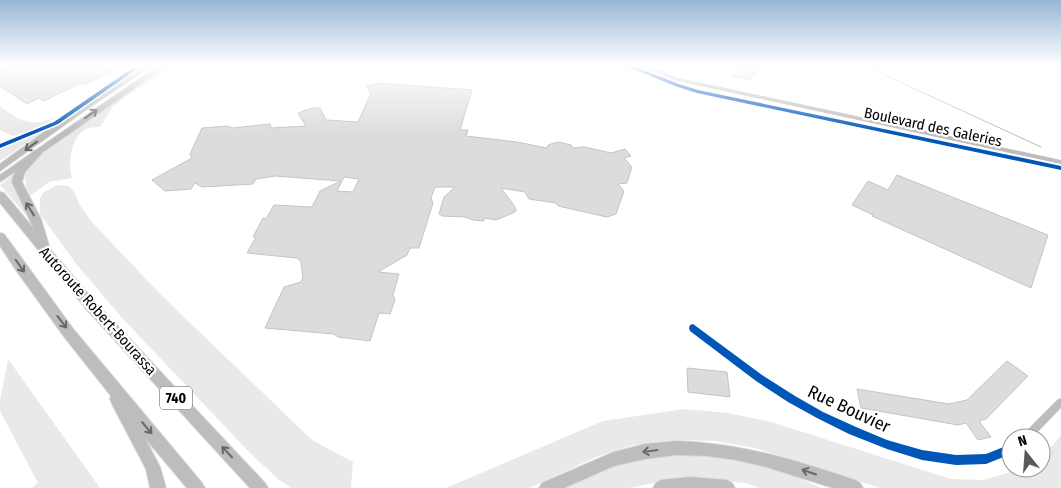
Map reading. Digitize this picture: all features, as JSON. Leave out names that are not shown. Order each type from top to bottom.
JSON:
[{"type":"highway","points":[[37,152],[22,166],[16,179],[18,189],[34,216],[47,255]]},
{"type":"highway","name":"Autoroute Robert-Bourassa","points":[[0,196],[92,308],[260,488]]},
{"type":"highway","name":"Autoroute Robert-Bourassa","points":[[2,243],[105,378],[197,488]]},
{"type":"highway","points":[[105,378],[153,467],[158,488]]},
{"type":"highway","points":[[548,488],[613,459],[645,451],[685,447],[736,451],[855,488]]},
{"type":"highway","points":[[661,488],[690,485],[727,488]]},
{"type":"main road","points":[[0,168],[84,107],[114,88]]},
{"type":"main road","points":[[0,179],[129,88]]},
{"type":"street","name":"Boulevard des Galeries","points":[[683,88],[1061,168]]},
{"type":"street","name":"Boulevard des Galeries","points":[[714,88],[1061,162]]},
{"type":"street","name":"Rue Bouvier","points":[[693,328],[769,385],[812,411],[885,443],[936,460],[959,462],[995,457],[1001,454]]},
{"type":"street","points":[[1035,428],[1061,402]]},
{"type":"shaded area","points":[[136,88],[140,88],[113,107],[100,127],[88,128],[77,137],[72,150],[70,165],[72,178],[49,182],[30,196],[25,177],[30,164],[104,108]]},
{"type":"shaded area","points":[[0,106],[14,116],[27,121],[41,122],[58,116],[39,128],[13,136],[0,130]]},
{"type":"shaded area","points":[[47,129],[0,161],[0,148]]},
{"type":"shaded area","points":[[21,167],[17,173],[32,222],[0,185]]},
{"type":"shaded area","points":[[57,185],[69,186],[73,190],[91,221],[163,297],[312,440],[353,462],[351,488],[291,488],[278,479],[251,454],[124,320],[77,265],[40,214],[40,198],[44,192]]},
{"type":"shaded area","points":[[8,359],[100,488],[32,488],[38,483],[0,411],[0,401]]},
{"type":"shaded area","points":[[685,409],[728,413],[771,422],[951,479],[984,480],[1001,475],[1001,478],[1051,478],[1051,446],[1061,435],[1061,488],[880,488],[755,448],[715,441],[675,440],[633,445],[596,457],[529,488],[446,488],[603,421]]},
{"type":"shaded area","points":[[688,454],[741,459],[788,474],[822,488],[759,488],[746,483],[683,477],[629,488],[560,488],[588,475],[630,460]]},
{"type":"building","points":[[3,88],[71,88],[44,101],[39,98],[27,104]]},
{"type":"building","points":[[367,88],[442,88],[472,90],[460,130],[468,130],[466,136],[517,142],[547,148],[548,145],[558,142],[571,145],[573,148],[584,147],[611,153],[625,149],[631,156],[624,158],[632,167],[627,183],[618,184],[624,191],[616,214],[607,217],[558,206],[556,203],[529,199],[525,192],[501,188],[515,207],[516,211],[513,213],[496,220],[484,218],[484,221],[465,217],[442,216],[439,214],[444,197],[455,187],[435,187],[431,198],[433,203],[419,248],[410,248],[407,255],[378,272],[399,274],[393,295],[395,300],[390,314],[379,313],[370,341],[338,337],[334,334],[265,328],[284,287],[301,282],[303,277],[301,262],[297,258],[247,253],[256,237],[253,237],[263,218],[266,219],[274,205],[312,207],[320,191],[341,181],[275,176],[256,179],[253,184],[202,187],[195,183],[191,189],[165,191],[152,180],[192,158],[190,154],[202,128],[227,126],[233,128],[270,124],[271,128],[306,126],[298,113],[312,108],[320,108],[326,120],[358,122],[371,93]],"holes":[[[344,177],[359,179],[353,192],[337,191]]]},
{"type":"building","points":[[897,175],[1048,235],[1031,288],[872,216],[852,205],[868,181],[888,190]]},
{"type":"building","points":[[1007,361],[1028,376],[986,419],[979,421],[991,437],[978,440],[966,423],[958,425],[861,408],[857,389],[949,404],[967,400]]},
{"type":"building","points":[[687,368],[727,372],[730,397],[688,392]]},
{"type":"waterway","points":[[912,88],[1041,147]]},
{"type":"cycle path","points":[[0,146],[56,123],[108,88]]},
{"type":"cycle path","points":[[686,88],[1061,168]]},
{"type":"cycle path","points":[[693,328],[759,378],[792,399],[820,415],[887,444],[922,455],[956,460],[986,459],[1001,453]]}]
